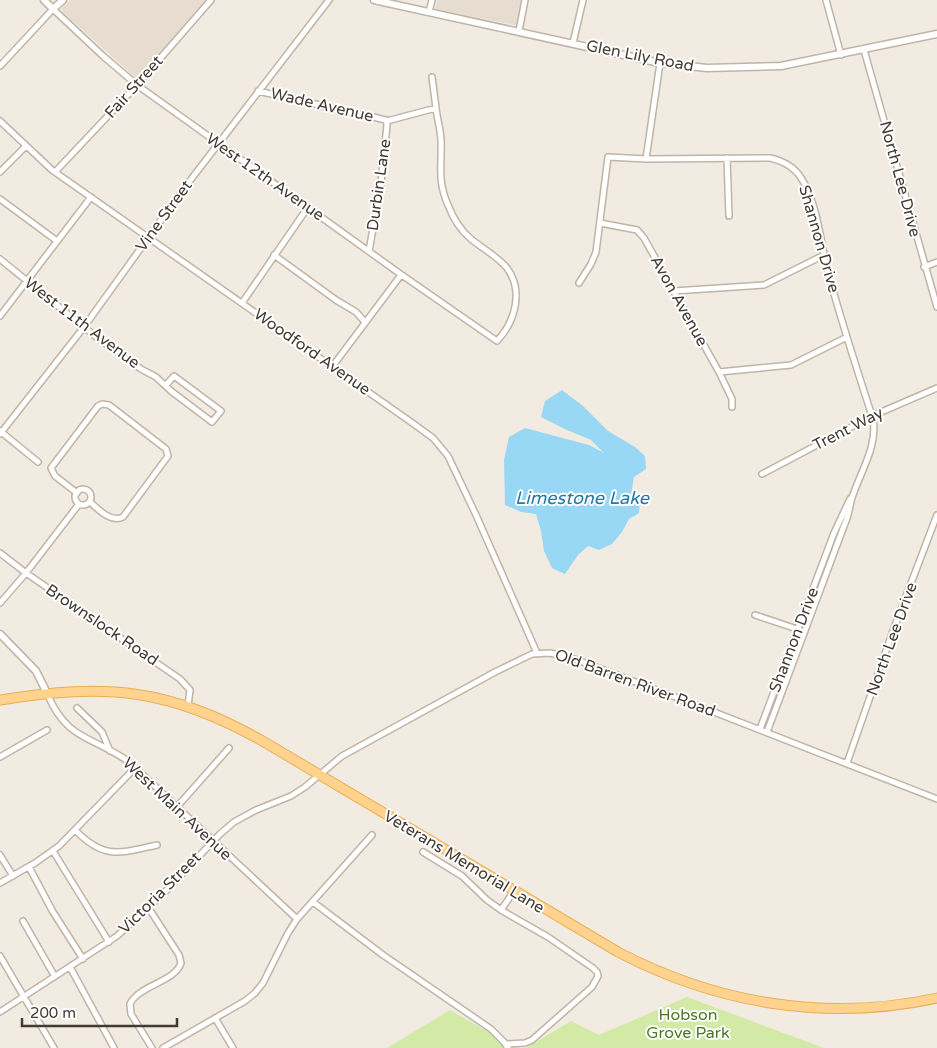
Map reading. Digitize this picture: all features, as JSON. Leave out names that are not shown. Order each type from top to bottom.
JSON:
[{"type":"main road","name":"Veterans Memorial Lane","points":[[0,700],[80,691],[118,691],[152,696],[188,706],[232,724],[596,940],[642,964],[693,985],[731,996],[790,1006],[839,1009],[892,1006],[937,998]]},
{"type":"street","name":"West 12th Avenue","points":[[44,0],[103,56],[137,85],[401,275],[498,341],[506,332],[515,312],[516,291],[507,269],[488,251],[471,239],[454,220],[442,192],[440,175],[441,141],[436,108]]},
{"type":"street","points":[[0,66],[63,0]]},
{"type":"street","name":"Fair Street","points":[[55,172],[137,85],[211,0]]},
{"type":"street","name":"Vine Street","points":[[0,432],[84,327],[218,143],[328,0]]},
{"type":"street","name":"Glen Lily Road","points":[[374,0],[660,62],[701,67],[763,68],[783,66],[937,34]]},
{"type":"street","points":[[429,12],[432,0]]},
{"type":"street","points":[[519,31],[525,0]]},
{"type":"street","points":[[573,43],[583,0]]},
{"type":"street","points":[[826,0],[841,55]]},
{"type":"street","name":"North Lee Drive","points":[[864,50],[924,267],[937,307]]},
{"type":"street","points":[[646,159],[660,62]]},
{"type":"street","points":[[386,120],[436,108],[432,77]]},
{"type":"street","name":"Wade Avenue","points":[[258,90],[386,120]]},
{"type":"street","name":"Durbin Lane","points":[[369,251],[380,183],[386,120]]},
{"type":"street","name":"Woodford Avenue","points":[[0,121],[55,172],[433,438],[444,450],[462,484],[536,653]]},
{"type":"street","points":[[0,172],[26,146]]},
{"type":"street","name":"Shannon Drive","points":[[600,222],[608,157],[646,159],[770,158],[781,161],[795,170],[806,186],[874,426],[873,440],[852,497],[847,518],[831,564],[767,732]]},
{"type":"street","points":[[727,158],[728,216]]},
{"type":"street","points":[[0,316],[91,198]]},
{"type":"street","points":[[0,199],[57,241]]},
{"type":"street","points":[[242,303],[308,207]]},
{"type":"street","points":[[579,283],[594,258],[600,222]]},
{"type":"street","name":"Avon Avenue","points":[[600,222],[628,228],[640,233],[719,372],[732,399],[732,407]]},
{"type":"street","points":[[274,255],[336,300],[356,312],[366,322]]},
{"type":"street","points":[[674,291],[764,285],[824,255]]},
{"type":"street","name":"West 11th Avenue","points":[[0,259],[84,327],[137,367],[156,377],[171,391],[212,422],[221,410],[174,376],[166,385]]},
{"type":"street","points":[[924,267],[937,262]]},
{"type":"street","points":[[332,367],[401,275]]},
{"type":"street","points":[[719,372],[791,365],[847,336]]},
{"type":"street","name":"Trent Way","points":[[762,474],[872,416],[937,388]]},
{"type":"street","points":[[77,493],[54,476],[51,468],[98,406],[102,404],[109,405],[166,449],[168,456],[124,517],[118,520],[110,518],[90,502]]},
{"type":"street","points":[[0,432],[38,462]]},
{"type":"street","points":[[77,493],[83,490],[88,491],[91,495],[90,502]]},
{"type":"street","points":[[77,493],[76,498],[79,504]]},
{"type":"street","name":"Shannon Drive","points":[[760,729],[843,511],[852,497]]},
{"type":"street","points":[[79,504],[85,505],[90,502]]},
{"type":"street","points":[[0,603],[26,573],[79,504]]},
{"type":"street","name":"North Lee Drive","points":[[847,763],[894,628],[937,515]]},
{"type":"street","name":"Brownslock Road","points":[[0,553],[180,679],[190,689],[188,706]]},
{"type":"street","points":[[824,561],[831,564]]},
{"type":"street","points":[[755,614],[805,632]]},
{"type":"street","name":"West Main Avenue","points":[[0,634],[36,671],[58,714],[69,727],[84,739],[110,751],[135,768],[297,920]]},
{"type":"street","name":"Old Barren River Road","points":[[319,775],[348,752],[519,659],[536,653],[554,653],[572,658],[760,729],[937,798]]},
{"type":"street","points":[[779,680],[786,682]]},
{"type":"street","points":[[77,708],[102,732],[110,751]]},
{"type":"street","points":[[0,757],[47,730]]},
{"type":"street","points":[[176,808],[229,748]]},
{"type":"street","points":[[0,883],[53,851],[76,831],[135,768]]},
{"type":"street","name":"Victoria Street","points":[[0,1012],[109,942],[148,907],[228,827],[241,818],[291,796],[319,775]]},
{"type":"street","points":[[76,831],[95,847],[110,852],[128,852],[157,845]]},
{"type":"street","points":[[164,1048],[245,1001],[258,990],[288,933],[297,920],[372,835]]},
{"type":"street","points":[[53,851],[109,942]]},
{"type":"street","points":[[312,902],[491,1029],[507,1046],[525,1043],[536,1038],[589,990],[598,975],[593,968],[548,937],[487,900],[467,879],[423,852]]},
{"type":"street","points":[[0,855],[13,876]]},
{"type":"street","points":[[29,867],[53,912],[83,959]]},
{"type":"street","points":[[501,910],[514,891]]},
{"type":"street","points":[[148,907],[179,955],[181,963],[172,974],[136,996],[130,1004],[131,1014],[152,1048]]},
{"type":"street","points":[[23,921],[54,976]]},
{"type":"street","points":[[0,956],[54,1048]]},
{"type":"street","points":[[70,967],[114,1048]]},
{"type":"street","points":[[215,1018],[233,1048]]},
{"type":"shaded area","points":[[70,0],[207,0],[137,79],[63,12],[62,8]]},
{"type":"shaded area","points":[[437,0],[524,0],[519,26],[437,9]]},
{"type":"green space","name":"Hobson Grove Park","points":[[687,997],[824,1048],[526,1048],[571,1021],[599,1035]]},
{"type":"green space","points":[[450,1010],[516,1048],[387,1048]]},
{"type":"water","name":"Limestone Lake","points":[[562,390],[583,406],[608,431],[635,447],[645,456],[646,469],[634,477],[632,489],[640,500],[639,513],[629,519],[622,532],[612,544],[599,550],[588,546],[578,555],[565,574],[552,568],[544,551],[536,514],[521,512],[505,505],[504,460],[509,437],[525,428],[589,445],[604,453],[591,440],[541,417],[545,401]]}]
